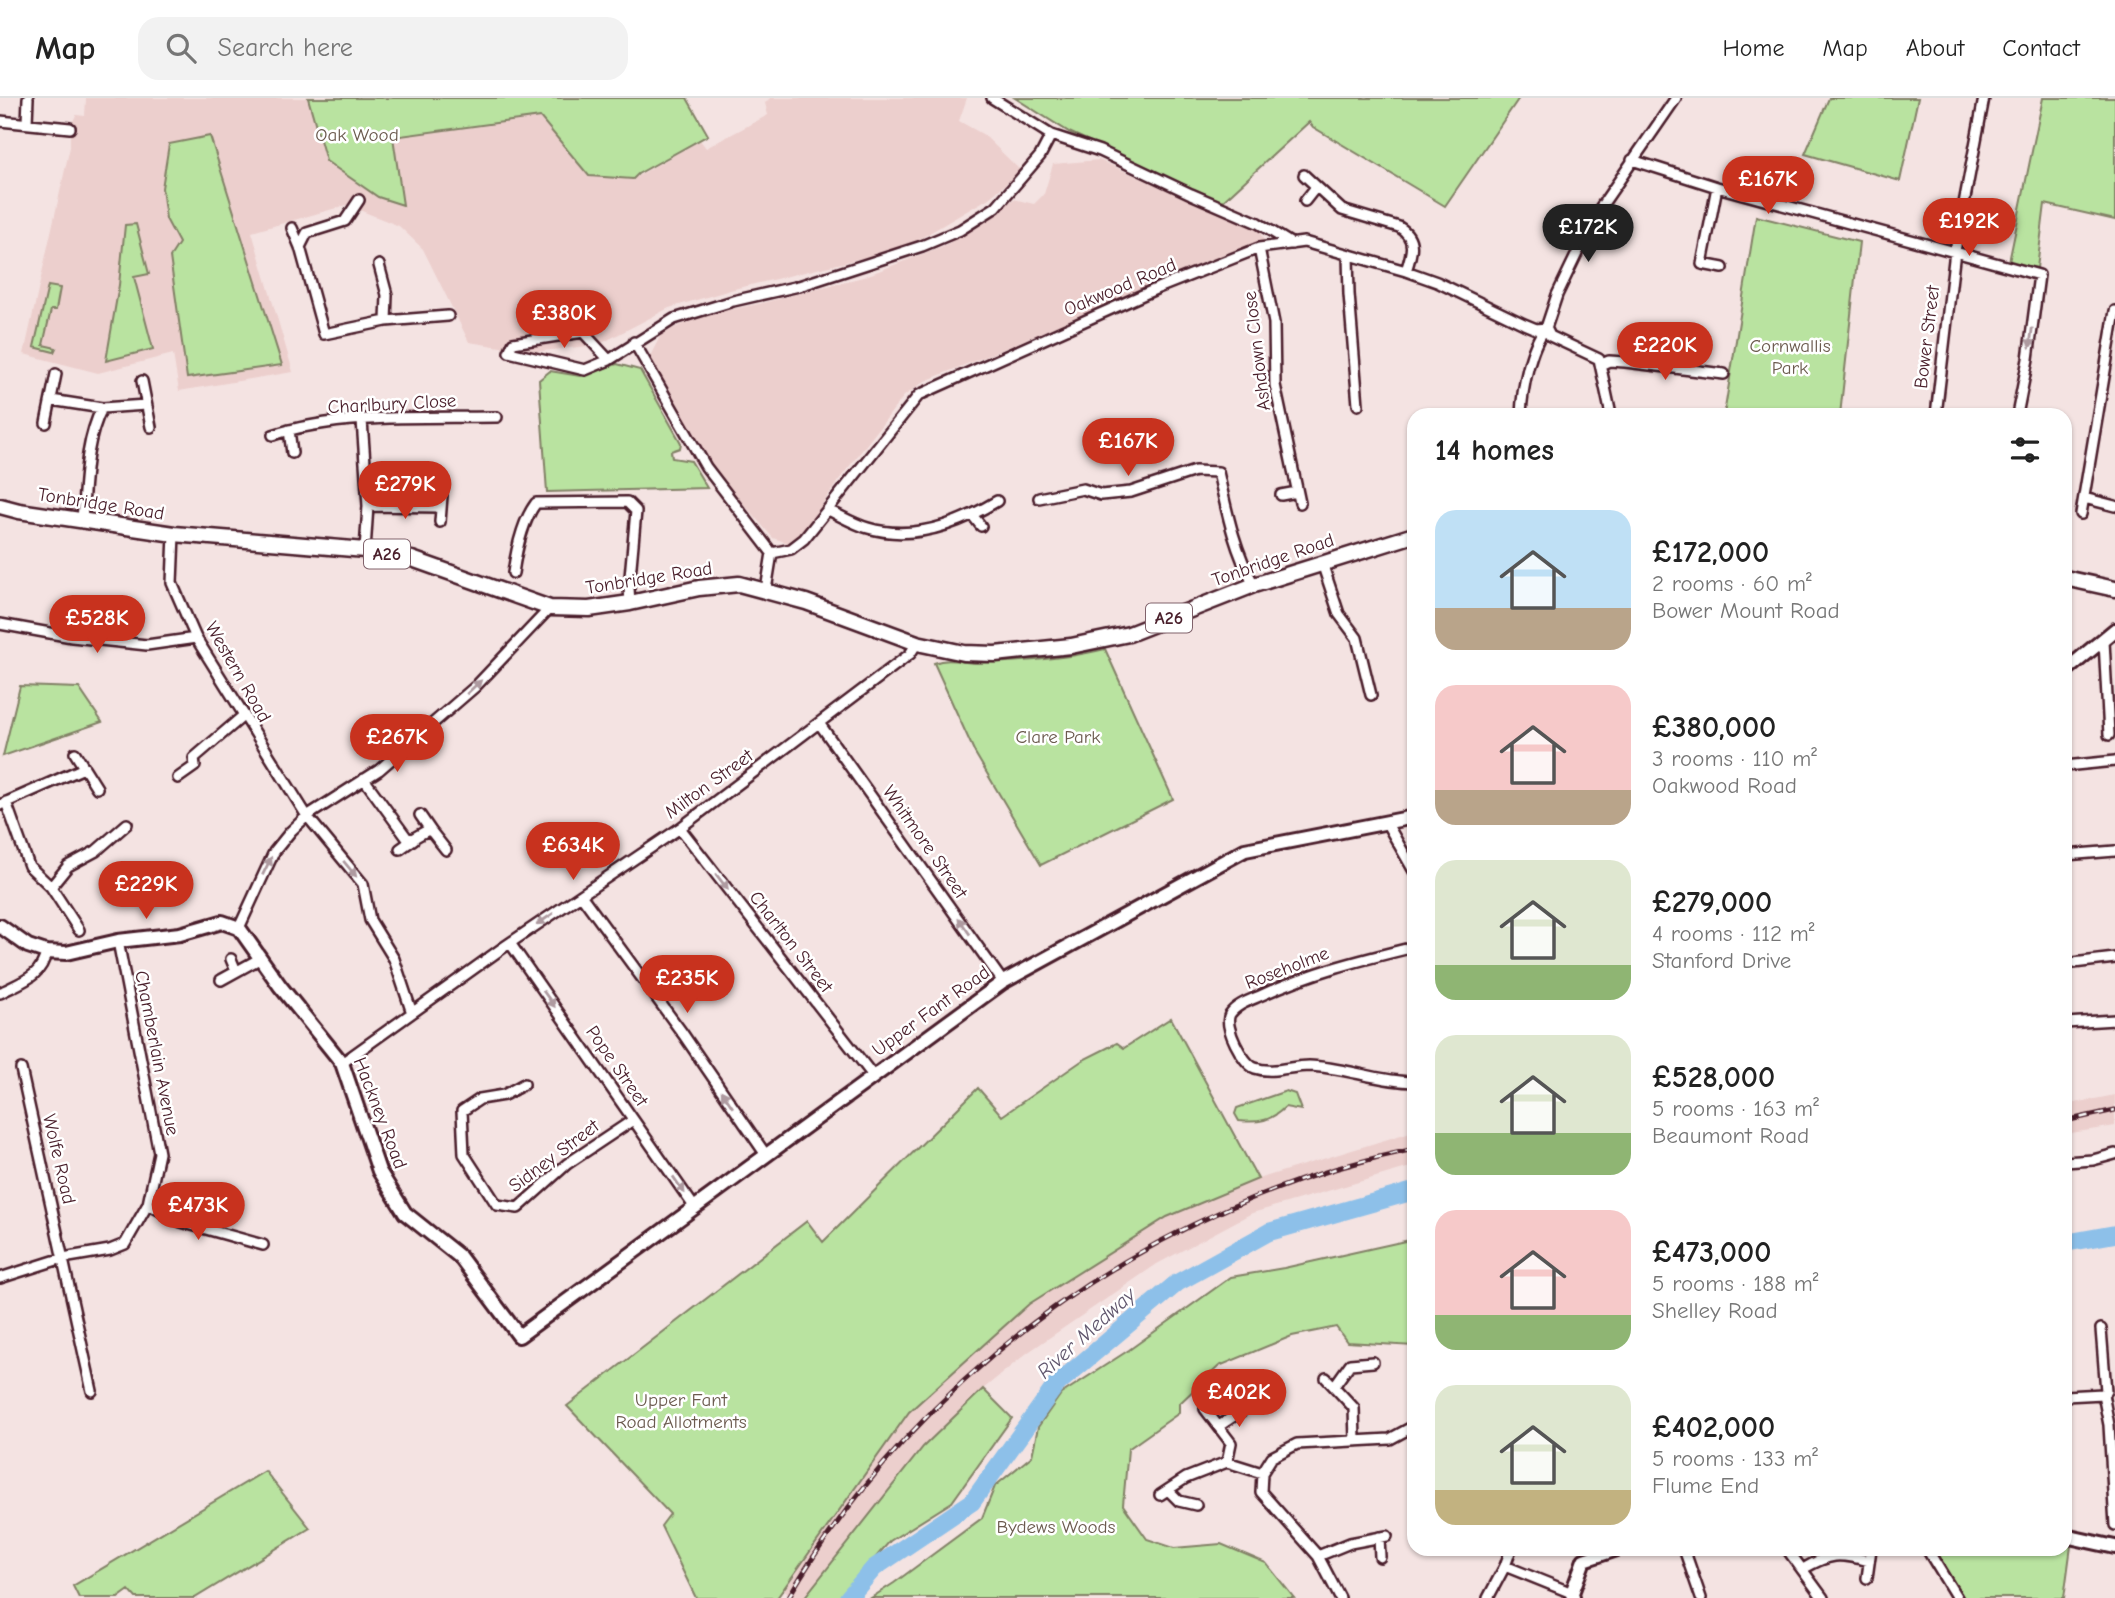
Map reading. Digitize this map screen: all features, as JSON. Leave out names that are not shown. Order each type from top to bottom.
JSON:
[{"type":"main road","name":"Tonbridge Road","points":[[0,506],[174,534],[365,550],[412,559],[550,608],[589,609],[699,588],[740,584],[806,602],[917,643],[964,653],[995,654],[1071,646],[1129,634],[1254,585],[1407,537]]},
{"type":"main road","points":[[2072,580],[2115,589]]},
{"type":"street","points":[[27,123],[28,98]]},
{"type":"street","points":[[992,98],[1051,135],[1100,151],[1258,223],[1292,244]]},
{"type":"street","points":[[1522,408],[1524,388],[1538,336],[1546,328],[1557,295],[1597,214],[1676,98]]},
{"type":"street","name":"Bower Street","points":[[1937,408],[1955,251],[1984,98]]},
{"type":"street","points":[[0,121],[70,128]]},
{"type":"street","points":[[609,360],[583,332],[513,343],[509,352],[585,370],[609,360],[674,319],[733,301],[799,286],[922,246],[960,230],[996,207],[1040,156],[1051,135]]},
{"type":"street","points":[[1632,160],[1717,187],[2039,275],[2018,408]]},
{"type":"street","points":[[1304,175],[1342,210],[1399,227],[1406,232],[1412,249],[1406,271]]},
{"type":"street","points":[[1305,201],[1316,187]]},
{"type":"street","points":[[1717,187],[1702,264],[1723,268]]},
{"type":"street","points":[[300,247],[307,233],[345,221],[359,200]]},
{"type":"street","points":[[292,228],[300,247],[324,334],[387,321],[448,316]]},
{"type":"street","name":"Oakwood Road","points":[[772,553],[791,549],[804,539],[919,395],[1158,288],[1259,248],[1304,243],[1406,271],[1437,282],[1536,329],[1546,328],[1550,335],[1591,354],[1602,364]]},
{"type":"street","name":"Ashdown Close","points":[[1259,248],[1274,323],[1275,385],[1300,503]]},
{"type":"street","points":[[1348,255],[1358,405]]},
{"type":"street","points":[[380,264],[387,295],[387,321]]},
{"type":"street","points":[[2081,514],[2115,311]]},
{"type":"street","points":[[634,342],[706,467],[772,553],[766,590]]},
{"type":"street","points":[[1610,408],[1602,364],[1609,361],[1724,374]]},
{"type":"street","points":[[46,424],[56,374]]},
{"type":"street","points":[[142,381],[151,427]]},
{"type":"street","points":[[51,400],[102,408],[146,405]]},
{"type":"street","points":[[82,520],[86,468],[95,421],[102,408]]},
{"type":"street","name":"Charlbury Close","points":[[273,435],[289,430],[362,420],[497,417]]},
{"type":"street","points":[[362,420],[368,506],[365,550]]},
{"type":"street","points":[[289,430],[292,453]]},
{"type":"street","points":[[1039,498],[1083,489],[1101,495],[1131,492],[1195,471],[1218,472],[1232,536],[1254,585]]},
{"type":"street","points":[[1281,495],[1297,492]]},
{"type":"street","points":[[440,522],[442,496]]},
{"type":"street","points":[[2084,498],[2115,506]]},
{"type":"street","points":[[828,510],[867,528],[898,534],[946,526],[973,516],[997,501]]},
{"type":"street","points":[[513,573],[528,513],[536,503],[627,502],[636,511],[629,603]]},
{"type":"street","points":[[368,506],[441,507]]},
{"type":"street","points":[[973,516],[981,526]]},
{"type":"street","name":"Western Road","points":[[174,534],[172,583],[196,638],[307,816],[363,884],[370,920],[394,959],[412,1013]]},
{"type":"street","points":[[1322,563],[1339,614],[1357,638],[1371,695]]},
{"type":"street","points":[[0,926],[28,946],[46,952],[66,953],[118,941],[180,934],[222,922],[239,928],[274,852],[307,816],[379,770],[476,685],[550,608]]},
{"type":"street","points":[[0,624],[72,637],[147,645],[196,638]]},
{"type":"street","points":[[2072,666],[2104,642],[2115,630]]},
{"type":"street","points":[[2104,642],[2109,735]]},
{"type":"street","name":"Milton Street","points":[[342,1063],[510,943],[680,828],[910,654],[917,643]]},
{"type":"street","points":[[178,778],[195,766],[194,758],[243,716]]},
{"type":"street","name":"Whitmore Street","points":[[820,723],[1003,982]]},
{"type":"street","points":[[75,753],[97,788]]},
{"type":"street","points":[[2072,765],[2115,761]]},
{"type":"street","points":[[79,930],[51,887],[29,866],[3,804],[84,768]]},
{"type":"street","points":[[364,779],[405,836],[414,839]]},
{"type":"street","points":[[419,816],[446,850]]},
{"type":"street","name":"Upper Fant Road","points":[[519,1336],[1003,982],[1245,850],[1407,818]]},
{"type":"street","points":[[1386,822],[1407,860]]},
{"type":"street","points":[[51,887],[68,866],[96,851],[127,824]]},
{"type":"street","name":"Charlton Street","points":[[680,828],[874,1077]]},
{"type":"street","points":[[400,849],[426,831],[431,831]]},
{"type":"street","points":[[2072,854],[2115,851]]},
{"type":"street","points":[[581,895],[766,1155]]},
{"type":"street","name":"Hackney Road","points":[[239,928],[280,986],[342,1063],[379,1171],[405,1213],[460,1257],[519,1336]]},
{"type":"street","name":"Chamberlain Avenue","points":[[0,1278],[63,1258],[125,1244],[148,1204],[159,1153],[118,941]]},
{"type":"street","name":"Pope Street","points":[[510,943],[695,1209]]},
{"type":"street","name":"Roseholme","points":[[1407,949],[1306,976],[1241,1004],[1230,1014],[1228,1020],[1228,1029],[1246,1063],[1254,1068],[1266,1070],[1309,1066],[1407,1081]]},
{"type":"street","points":[[0,993],[40,970],[46,952]]},
{"type":"street","points":[[220,980],[261,958]]},
{"type":"street","points":[[2072,963],[2115,958]]},
{"type":"street","points":[[231,959],[236,971]]},
{"type":"street","points":[[2072,1023],[2115,1020]]},
{"type":"street","name":"Wolfe Road","points":[[21,1069],[93,1391]]},
{"type":"street","name":"Sidney Street","points":[[524,1084],[504,1095],[480,1099],[462,1111],[464,1154],[497,1205],[518,1208],[567,1164],[634,1119]]},
{"type":"street","points":[[2072,1162],[2115,1154]]},
{"type":"street","points":[[148,1204],[181,1222],[263,1245]]},
{"type":"street","points":[[2101,1329],[2106,1391],[2103,1394],[2110,1436],[2115,1525]]},
{"type":"street","points":[[1335,1385],[1350,1364],[1373,1362]]},
{"type":"street","points":[[1326,1378],[1354,1408],[1355,1440]]},
{"type":"street","points":[[2072,1396],[2103,1394]]},
{"type":"street","points":[[1219,1426],[1246,1408]]},
{"type":"street","points":[[1205,1409],[1231,1443],[1227,1462]]},
{"type":"street","points":[[1340,1598],[1318,1556],[1261,1492],[1262,1474],[1272,1457],[1297,1444],[1390,1439],[1407,1430]]},
{"type":"street","points":[[1196,1505],[1179,1501],[1164,1493],[1186,1478],[1227,1462],[1262,1474]]},
{"type":"street","points":[[1318,1556],[1350,1543],[1383,1536],[1380,1557]]},
{"type":"street","points":[[2072,1538],[2115,1547]]},
{"type":"street","points":[[1488,1598],[1509,1556]]},
{"type":"street","points":[[1505,1566],[1572,1596],[1584,1560],[1596,1556]]},
{"type":"street","points":[[1686,1556],[1701,1598]]},
{"type":"street","points":[[1793,1556],[1823,1598]]},
{"type":"street","points":[[1803,1569],[1825,1556],[1850,1556],[1869,1560]]},
{"type":"street","points":[[1867,1578],[1870,1556]]},
{"type":"street","points":[[1931,1556],[1957,1598]]},
{"type":"shaded area","points":[[86,98],[308,98],[327,161],[402,205],[393,137],[540,117],[589,176],[633,179],[700,140],[706,148],[768,115],[765,103],[770,98],[967,98],[959,121],[984,135],[1021,171],[989,198],[904,248],[734,289],[669,308],[598,345],[533,352],[469,342],[423,249],[399,226],[347,205],[252,232],[293,372],[179,391],[173,354],[98,373],[24,354],[70,147],[70,128],[76,115],[85,116]]},
{"type":"shaded area","points":[[1099,160],[1259,230],[1264,241],[925,381],[904,396],[838,481],[798,540],[788,543],[773,538],[708,463],[650,356],[662,333],[708,314],[863,277],[946,245],[1014,199],[1034,204],[1044,194],[1053,164]]},
{"type":"shaded area","points":[[2115,1095],[2115,1126],[2072,1133],[2072,1104]]},
{"type":"shaded area","points":[[1407,1133],[1407,1168],[1252,1213],[1157,1264],[1027,1353],[983,1389],[923,1447],[804,1598],[795,1598],[783,1589],[909,1412],[1029,1304],[1167,1217],[1258,1179]]},
{"type":"green space","name":"Oak Wood","points":[[308,98],[687,98],[708,135],[633,179],[589,176],[540,117],[393,137],[403,205],[378,197],[326,161]]},
{"type":"green space","points":[[1015,98],[1519,98],[1445,206],[1313,127],[1309,122],[1222,202],[1069,132]]},
{"type":"green space","points":[[1829,98],[1918,98],[1900,181],[1805,154]]},
{"type":"green space","points":[[2043,98],[2115,98],[2115,220],[2045,204],[2037,268],[2009,262]]},
{"type":"green space","points":[[210,136],[282,365],[187,378],[170,257],[179,243],[166,219],[162,188],[169,144]]},
{"type":"green space","name":"Cornwallis Park","points":[[1756,216],[1859,242],[1841,408],[1725,408]]},
{"type":"green space","points":[[136,224],[149,274],[134,277],[153,349],[106,361],[119,285],[125,225]]},
{"type":"green space","points":[[48,286],[60,288],[56,310],[51,310],[43,345],[56,348],[54,352],[34,347]]},
{"type":"green space","points":[[617,364],[640,370],[681,443],[680,448],[671,451],[672,458],[691,461],[707,488],[547,492],[539,380],[550,371],[580,376]]},
{"type":"green space","name":"Clare Park","points":[[1105,649],[1173,799],[1041,865],[975,753],[934,663],[945,660],[978,663],[1026,661]]},
{"type":"green space","points":[[20,686],[79,688],[102,722],[3,756]]},
{"type":"green space","name":"Upper Fant Road Allotments","points":[[1171,1018],[1258,1179],[1167,1217],[1029,1304],[909,1412],[777,1598],[696,1598],[661,1526],[670,1514],[567,1406],[807,1221],[823,1242],[978,1088],[1002,1116],[1083,1060],[1117,1043],[1124,1048]]},
{"type":"green space","points":[[1286,1091],[1295,1094],[1301,1110],[1285,1107],[1270,1118],[1253,1122],[1239,1121],[1235,1114],[1237,1108]]},
{"type":"green space","name":"Bydews Woods","points":[[1407,1241],[1407,1346],[1347,1342],[1336,1327],[1292,1336],[1219,1366],[1179,1404],[1179,1413],[1128,1449],[1123,1505],[1147,1539],[1174,1548],[1221,1544],[1266,1563],[1294,1598],[871,1598],[982,1518],[995,1486],[1032,1456],[1038,1427],[1061,1394],[1129,1350],[1231,1277]]},
{"type":"green space","points":[[983,1389],[1012,1418],[952,1502],[890,1541],[840,1598],[804,1598],[923,1447]]},
{"type":"green space","points":[[265,1471],[310,1528],[195,1598],[136,1598],[129,1590],[118,1598],[79,1598],[73,1586]]},
{"type":"green space","points":[[1937,1556],[2070,1556],[2064,1598],[1964,1598]]},
{"type":"waterway","name":"River Medway","points":[[848,1598],[874,1568],[972,1502],[1056,1385],[1177,1283],[1269,1232],[1407,1193]]},
{"type":"waterway","name":"River Medway","points":[[2072,1242],[2115,1234]]},
{"type":"railway","points":[[2072,1119],[2115,1110]]},
{"type":"railway","points":[[788,1598],[842,1515],[906,1439],[976,1370],[1054,1308],[1137,1254],[1226,1209],[1318,1174],[1407,1151]]}]
